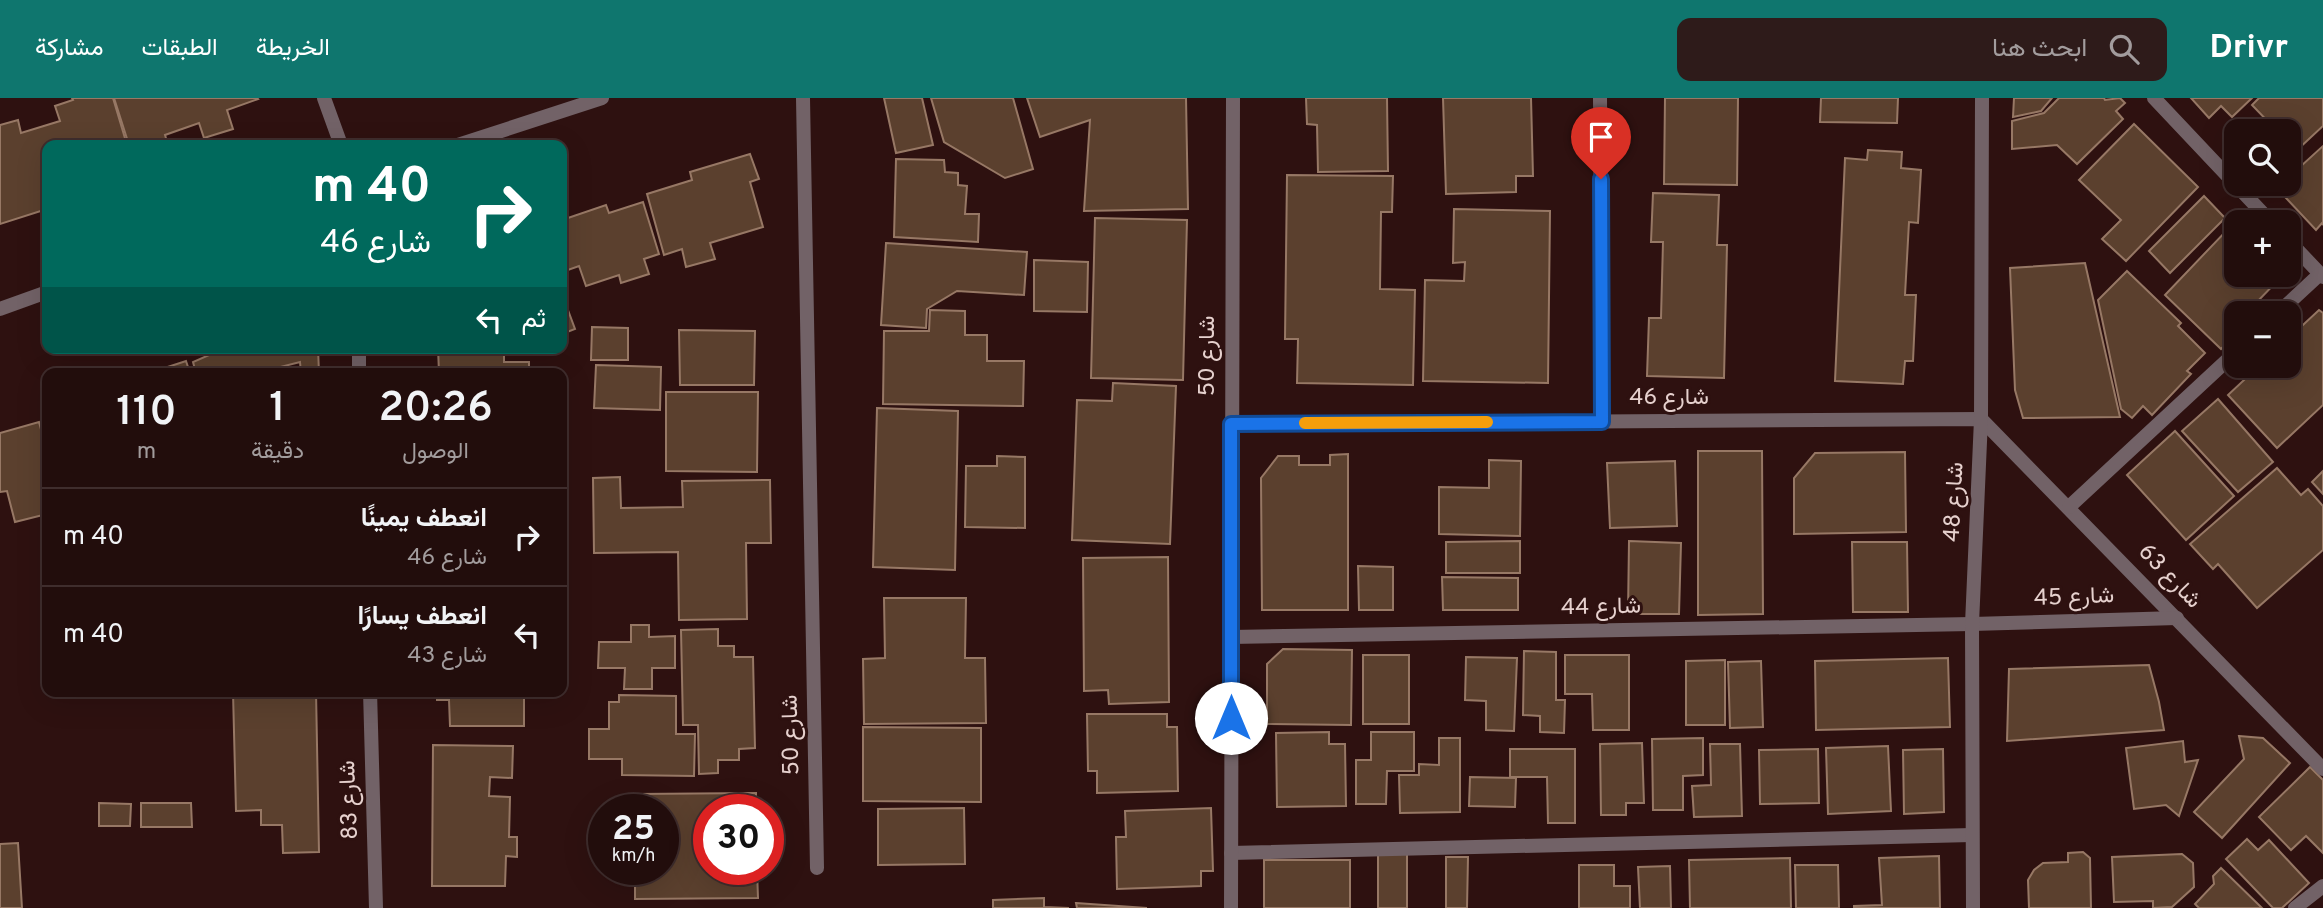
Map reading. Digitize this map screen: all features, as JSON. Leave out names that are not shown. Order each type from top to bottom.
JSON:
[{"type":"street","points":[[324,98],[339,140]]},
{"type":"street","points":[[473,140],[602,98]]},
{"type":"street","name":"شارع 50","points":[[803,98],[817,868]]},
{"type":"street","name":"شارع 50","points":[[1231,908],[1233,98]]},
{"type":"street","points":[[1600,98],[1602,422]]},
{"type":"street","name":"شارع 48","points":[[1973,908],[1972,624],[1981,419],[1982,98]]},
{"type":"street","points":[[2154,98],[2260,210]]},
{"type":"street","points":[[2292,301],[2322,276],[2301,254]]},
{"type":"street","points":[[0,309],[42,294]]},
{"type":"street","points":[[2068,507],[2224,363]]},
{"type":"street","name":"شارع 46","points":[[1231,424],[1981,419]]},
{"type":"street","name":"شارع 63","points":[[1981,419],[2323,769]]},
{"type":"street","name":"شارع 45","points":[[1972,624],[2177,618]]},
{"type":"street","name":"شارع 44","points":[[1231,637],[1972,624]]},
{"type":"street","name":"شارع 83","points":[[370,697],[376,908]]},
{"type":"street","points":[[1231,853],[1972,835]]},
{"type":"street","points":[[2295,908],[2323,886]]},
{"type":"building","points":[[72,98],[113,98],[126,140],[42,140],[42,211],[0,224],[0,125],[18,120],[21,133],[60,121],[55,106],[73,100]]},
{"type":"building","points":[[114,98],[258,99],[227,110],[233,129],[204,138],[199,123],[165,135],[166,140],[127,140]]},
{"type":"building","points":[[884,98],[922,98],[933,145],[896,153]]},
{"type":"building","points":[[931,98],[1013,98],[1033,169],[1005,178],[944,142]]},
{"type":"building","points":[[1027,98],[1186,98],[1188,209],[1084,211],[1090,120],[1040,137]]},
{"type":"building","points":[[1306,98],[1387,98],[1388,171],[1318,172],[1317,125],[1307,124]]},
{"type":"building","points":[[1443,98],[1531,98],[1533,176],[1516,176],[1516,192],[1446,194]]},
{"type":"building","points":[[1665,98],[1738,98],[1737,185],[1664,184]]},
{"type":"building","points":[[1821,98],[1898,98],[1897,123],[1820,122]]},
{"type":"building","points":[[2014,98],[2052,98],[2041,111],[2013,117]]},
{"type":"building","points":[[2059,98],[2120,98],[2125,103],[2116,111],[2123,119],[2077,164],[2057,145],[2012,149],[2012,121],[2044,113]]},
{"type":"building","points":[[2191,98],[2252,98],[2232,117],[2221,106],[2209,118]]},
{"type":"building","points":[[2259,98],[2323,98],[2323,126],[2301,146],[2301,119],[2265,119],[2252,105]]},
{"type":"building","points":[[2134,124],[2198,187],[2126,261],[2102,239],[2121,220],[2079,180]]},
{"type":"building","points":[[2323,146],[2323,225],[2322,223],[2316,230],[2301,214],[2301,210],[2297,210],[2286,198],[2301,196],[2301,166]]},
{"type":"building","points":[[1868,150],[1902,152],[1901,168],[1921,170],[1918,223],[1909,222],[1905,295],[1916,295],[1913,361],[1905,361],[1903,384],[1835,381],[1845,158],[1867,160]]},
{"type":"building","points":[[750,154],[759,179],[750,182],[763,227],[710,243],[715,259],[686,267],[682,249],[664,255],[647,194],[692,180],[690,172]]},
{"type":"building","points":[[896,159],[944,160],[945,172],[958,173],[958,185],[967,186],[965,214],[979,214],[978,242],[894,237]]},
{"type":"building","points":[[1287,175],[1393,176],[1392,212],[1381,212],[1380,289],[1415,290],[1413,385],[1297,383],[1298,339],[1285,339]]},
{"type":"building","points":[[1653,193],[1719,195],[1717,245],[1727,245],[1724,378],[1647,376],[1649,318],[1661,318],[1663,242],[1651,242]]},
{"type":"building","points":[[2204,196],[2224,217],[2170,273],[2149,251]]},
{"type":"building","points":[[643,202],[659,254],[644,259],[649,274],[621,283],[619,275],[586,286],[579,266],[568,270],[567,266],[567,218],[606,205],[609,213]]},
{"type":"building","points":[[1454,209],[1550,211],[1548,383],[1423,381],[1425,280],[1464,281],[1465,262],[1453,263]]},
{"type":"building","points":[[1095,218],[1187,220],[1183,380],[1091,378]]},
{"type":"building","points":[[2224,233],[2224,287],[2271,287],[2258,301],[2224,301],[2224,346],[2221,349],[2165,295]]},
{"type":"building","points":[[886,243],[1027,252],[1024,295],[957,291],[927,309],[926,328],[881,325]]},
{"type":"building","points":[[1034,260],[1088,262],[1087,312],[1034,311]]},
{"type":"building","points":[[2085,263],[2120,417],[2023,418],[2015,390],[2010,268]]},
{"type":"building","points":[[2127,271],[2181,323],[2178,326],[2205,353],[2187,371],[2191,374],[2152,415],[2143,406],[2132,418],[2121,409],[2098,300]]},
{"type":"building","points":[[567,307],[575,329],[567,332]]},
{"type":"building","points":[[930,310],[965,311],[965,335],[987,335],[987,361],[1024,361],[1023,406],[883,404],[884,331],[929,331]]},
{"type":"building","points":[[2319,310],[2323,313],[2323,405],[2277,448],[2228,395],[2246,378],[2301,378],[2301,327]]},
{"type":"building","points":[[592,327],[628,328],[628,360],[591,360]]},
{"type":"building","points":[[679,330],[755,331],[754,385],[680,385]]},
{"type":"building","points":[[211,354],[318,354],[319,368],[301,368],[300,362],[277,368],[195,368],[193,362]]},
{"type":"building","points":[[438,354],[504,354],[504,362],[529,362],[529,368],[439,368]]},
{"type":"building","points":[[186,361],[188,368],[164,368]]},
{"type":"building","points":[[596,365],[661,367],[660,410],[594,408]]},
{"type":"building","points":[[1113,383],[1176,386],[1170,544],[1072,540],[1077,400],[1112,401]]},
{"type":"building","points":[[666,392],[758,392],[757,472],[666,471]]},
{"type":"building","points":[[2218,399],[2273,462],[2238,492],[2182,431]]},
{"type":"building","points":[[877,408],[958,411],[955,570],[873,567]]},
{"type":"building","points":[[39,422],[42,433],[42,515],[15,522],[7,491],[0,492],[0,433]]},
{"type":"building","points":[[2175,431],[2234,496],[2186,540],[2127,475]]},
{"type":"building","points":[[1698,451],[1762,451],[1763,614],[1698,615]]},
{"type":"building","points":[[1905,452],[1906,532],[1794,534],[1794,478],[1815,453]]},
{"type":"building","points":[[1348,454],[1348,610],[1262,610],[1261,478],[1278,456],[1299,456],[1299,465],[1330,465],[1330,455]]},
{"type":"building","points":[[997,456],[1025,457],[1025,528],[965,527],[966,466],[997,466]]},
{"type":"building","points":[[1489,460],[1521,461],[1520,536],[1439,534],[1439,487],[1489,488]]},
{"type":"building","points":[[1675,461],[1677,526],[1610,528],[1607,463]]},
{"type":"building","points":[[2277,468],[2301,495],[2308,489],[2323,506],[2323,550],[2257,608],[2218,564],[2213,569],[2190,544]]},
{"type":"building","points":[[2323,471],[2323,494],[2312,482]]},
{"type":"building","points":[[620,477],[621,508],[683,507],[682,481],[770,480],[771,543],[746,543],[747,619],[679,620],[678,552],[594,553],[593,478]]},
{"type":"building","points":[[1520,541],[1520,573],[1446,573],[1446,542]]},
{"type":"building","points":[[1629,541],[1681,543],[1679,614],[1628,614]]},
{"type":"building","points":[[1852,542],[1907,542],[1908,612],[1853,612]]},
{"type":"building","points":[[1168,557],[1169,702],[1109,704],[1108,690],[1084,691],[1083,558]]},
{"type":"building","points":[[1358,566],[1393,567],[1393,610],[1359,610]]},
{"type":"building","points":[[1442,577],[1518,578],[1518,610],[1443,610]]},
{"type":"building","points":[[884,598],[966,598],[965,658],[985,658],[986,723],[864,724],[863,659],[885,658]]},
{"type":"building","points":[[631,625],[649,625],[649,637],[675,636],[675,668],[652,668],[652,689],[624,689],[625,668],[598,668],[599,642],[631,642]]},
{"type":"building","points":[[718,629],[718,646],[734,646],[734,657],[753,657],[755,748],[739,749],[739,760],[718,760],[718,773],[699,774],[698,725],[683,725],[681,630]]},
{"type":"building","points":[[1283,649],[1352,650],[1351,725],[1267,724],[1267,664]]},
{"type":"building","points":[[1524,651],[1556,652],[1556,700],[1565,700],[1564,733],[1540,732],[1540,716],[1523,715]]},
{"type":"building","points":[[1363,655],[1409,655],[1409,724],[1363,724]]},
{"type":"building","points":[[1565,655],[1629,655],[1629,730],[1593,730],[1592,694],[1565,694]]},
{"type":"building","points":[[1466,657],[1517,658],[1514,731],[1486,730],[1486,701],[1465,700]]},
{"type":"building","points":[[1948,658],[1950,727],[1816,730],[1815,661]]},
{"type":"building","points":[[1725,660],[1725,725],[1686,725],[1686,661]]},
{"type":"building","points":[[1761,661],[1763,727],[1730,728],[1728,662]]},
{"type":"building","points":[[2149,665],[2164,730],[2007,741],[2009,669]]},
{"type":"building","points":[[619,695],[676,696],[676,734],[695,734],[694,776],[622,775],[622,759],[589,759],[589,729],[609,729],[609,702],[619,702]]},
{"type":"building","points":[[233,697],[316,697],[319,852],[283,853],[282,825],[261,825],[261,810],[236,811]]},
{"type":"building","points":[[437,697],[524,697],[524,726],[450,726],[449,700],[437,700]]},
{"type":"building","points":[[1087,714],[1167,714],[1167,727],[1177,727],[1178,791],[1097,793],[1097,771],[1088,771]]},
{"type":"building","points":[[863,727],[981,728],[981,802],[863,801]]},
{"type":"building","points":[[1329,732],[1329,744],[1345,744],[1346,806],[1277,807],[1276,733]]},
{"type":"building","points":[[1371,732],[1414,732],[1414,771],[1387,771],[1386,804],[1356,804],[1356,760],[1371,760]]},
{"type":"building","points":[[2239,736],[2263,738],[2290,763],[2222,838],[2194,812],[2244,759]]},
{"type":"building","points":[[1439,738],[1460,738],[1460,812],[1400,813],[1399,775],[1419,775],[1419,764],[1439,765]]},
{"type":"building","points":[[1703,738],[1703,775],[1683,776],[1683,810],[1653,810],[1652,739]]},
{"type":"building","points":[[2183,741],[2185,762],[2198,760],[2179,816],[2166,805],[2134,809],[2126,748]]},
{"type":"building","points":[[1642,743],[1644,803],[1626,803],[1626,815],[1601,815],[1600,744]]},
{"type":"building","points":[[1710,744],[1740,744],[1742,816],[1694,817],[1692,786],[1711,785]]},
{"type":"building","points":[[433,745],[513,746],[512,778],[490,777],[489,796],[510,797],[509,837],[517,837],[517,857],[506,856],[505,886],[432,886]]},
{"type":"building","points":[[1888,746],[1891,811],[1828,814],[1826,748]]},
{"type":"building","points":[[1510,749],[1575,749],[1575,823],[1548,823],[1547,777],[1510,777]]},
{"type":"building","points":[[1818,749],[1819,803],[1760,804],[1759,750]]},
{"type":"building","points":[[1943,749],[1944,812],[1904,814],[1903,750]]},
{"type":"building","points":[[2310,767],[2323,780],[2323,853],[2306,836],[2291,850],[2259,817]]},
{"type":"building","points":[[1470,777],[1516,778],[1515,807],[1469,806]]},
{"type":"building","points":[[756,793],[693,794],[693,885],[758,885],[758,898],[635,899],[635,885],[679,885],[679,794],[635,794]]},
{"type":"building","points":[[99,803],[131,804],[130,826],[99,826]]},
{"type":"building","points":[[141,803],[191,803],[192,827],[141,827]]},
{"type":"building","points":[[964,808],[965,864],[878,865],[878,809]]},
{"type":"building","points":[[1211,808],[1213,871],[1201,871],[1201,886],[1117,889],[1116,837],[1126,837],[1125,811]]},
{"type":"building","points":[[2247,839],[2258,850],[2269,840],[2309,883],[2282,908],[2273,908],[2226,859]]},
{"type":"building","points":[[18,843],[22,908],[0,908],[0,844]]},
{"type":"building","points":[[1378,852],[1407,852],[1407,908],[1378,908]]},
{"type":"building","points":[[2083,852],[2090,858],[2091,908],[2029,908],[2028,880],[2034,870],[2043,863],[2068,862],[2068,853]]},
{"type":"building","points":[[2182,854],[2193,863],[2194,887],[2172,907],[2153,908],[2153,901],[2114,902],[2112,857]]},
{"type":"building","points":[[1939,856],[1940,908],[1854,908],[1882,905],[1879,858]]},
{"type":"building","points":[[1446,857],[1468,857],[1467,908],[1446,908]]},
{"type":"building","points":[[1790,858],[1791,908],[1690,908],[1689,860]]},
{"type":"building","points":[[1264,860],[1350,860],[1350,908],[1264,908]]},
{"type":"building","points":[[1579,865],[1614,865],[1614,886],[1630,886],[1630,908],[1579,908]]},
{"type":"building","points":[[1795,865],[1838,865],[1839,908],[1796,908]]},
{"type":"building","points":[[1670,866],[1671,908],[1640,908],[1638,867]]},
{"type":"building","points":[[2221,868],[2262,908],[2199,908],[2195,904],[2214,884],[2213,876]]},
{"type":"building","points":[[1044,898],[1044,907],[1069,908],[993,908],[993,900]]},
{"type":"building","points":[[1076,903],[1147,908],[1077,908]]},
{"type":"slow traffic","points":[[1305,423],[1487,422]]},
{"type":"route","points":[[1231,718],[1231,424],[1602,422],[1601,179]]}]
